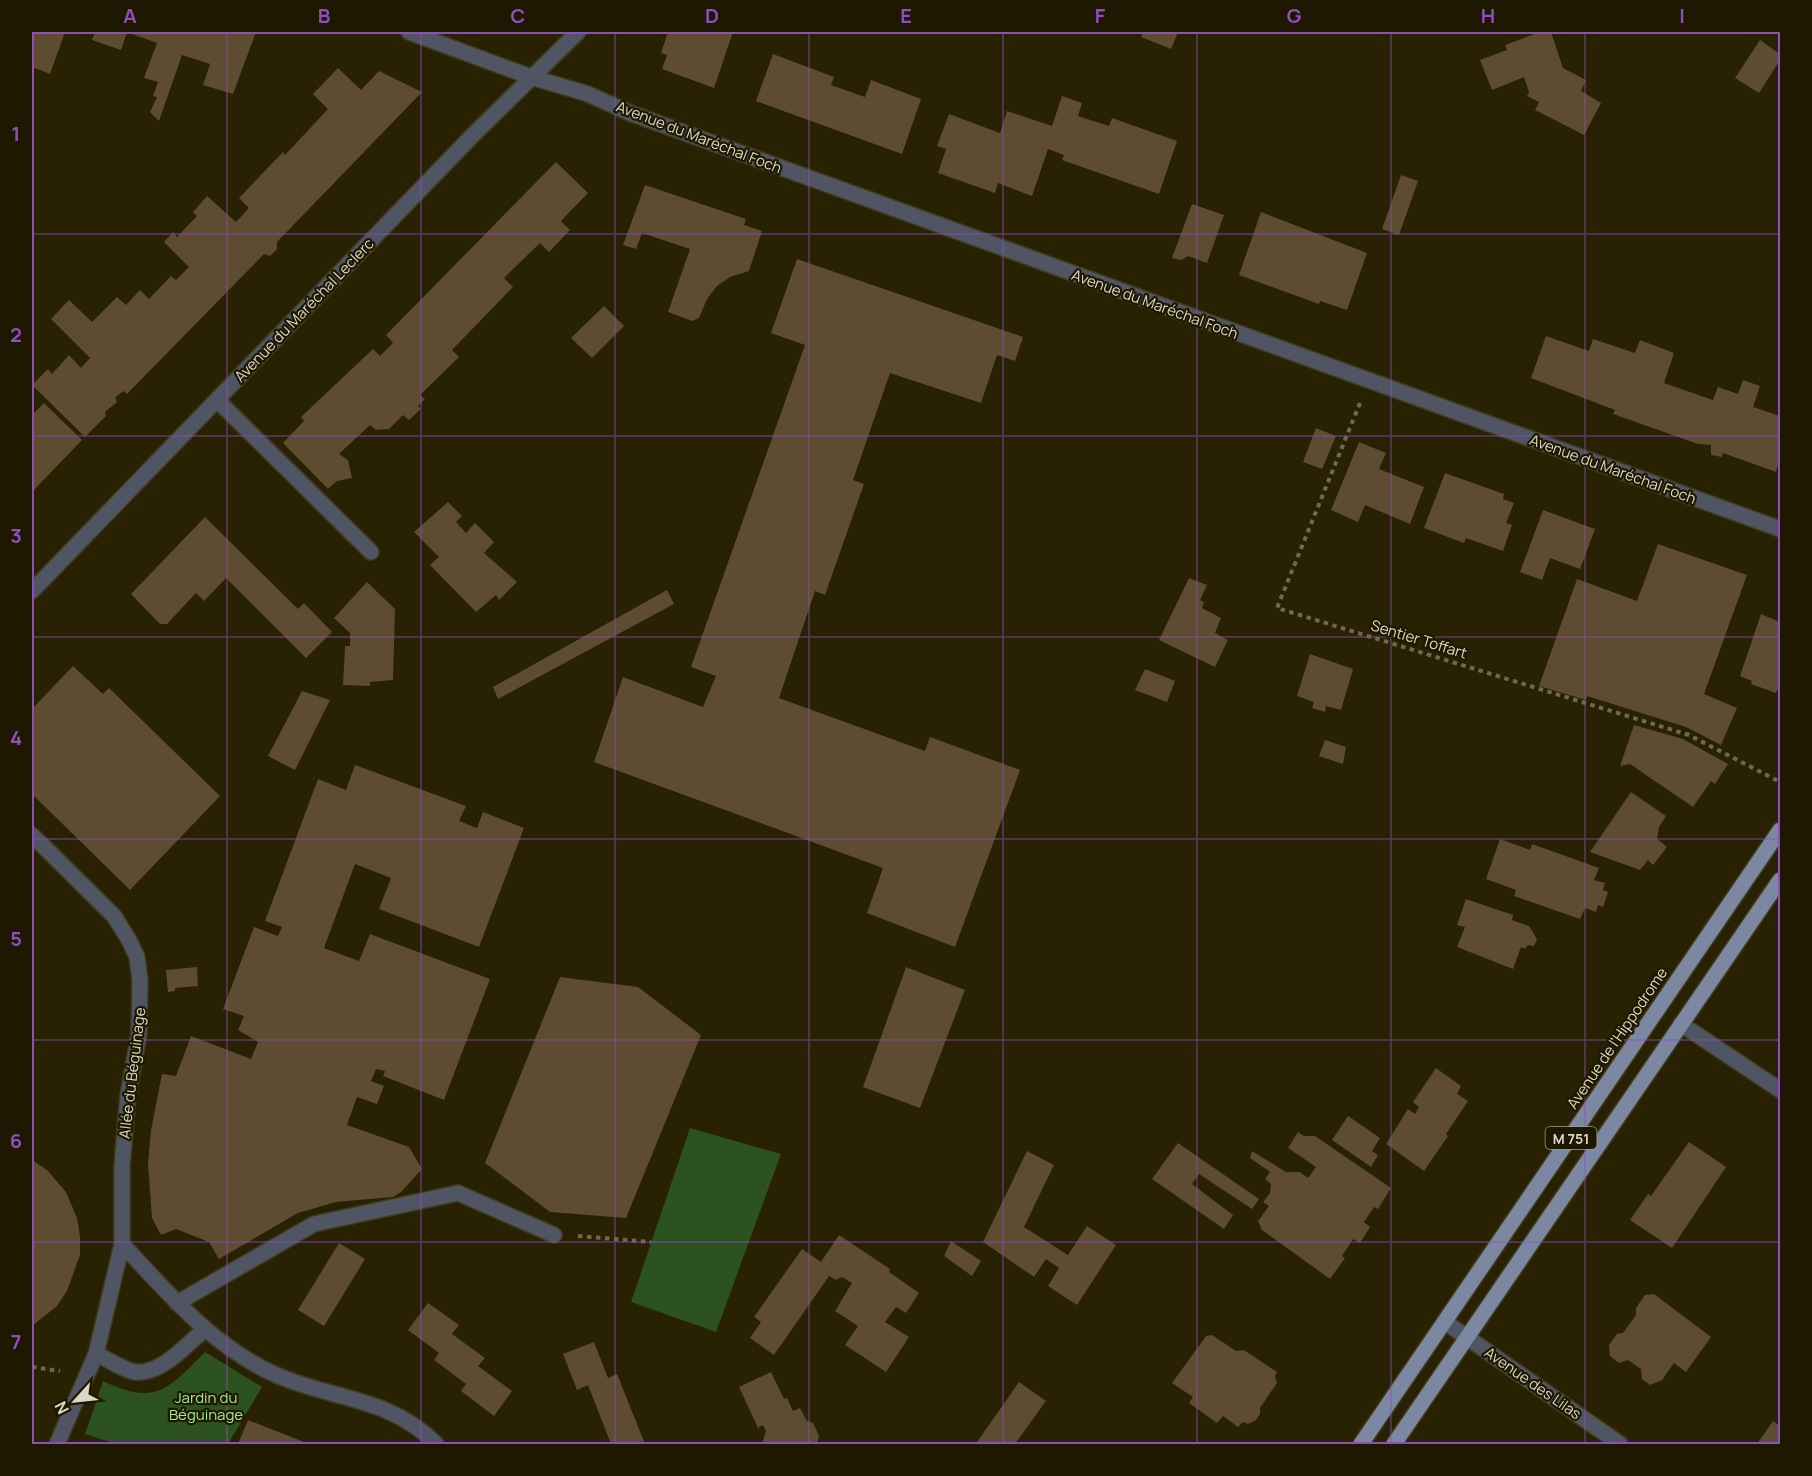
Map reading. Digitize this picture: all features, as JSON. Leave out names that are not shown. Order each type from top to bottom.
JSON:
[{"type":"main road","name":"Avenue de l'Hippodrome","points":[[1360,1444],[1780,830]]},
{"type":"main road","name":"M 751","points":[[1394,1444],[1780,880]]},
{"type":"street","name":"Avenue du Maréchal Foch","points":[[408,32],[531,77],[588,93],[641,117],[1780,529]]},
{"type":"street","name":"Avenue du Maréchal Leclerc","points":[[32,591],[531,77],[578,32]]},
{"type":"street","points":[[217,400],[371,552]]},
{"type":"street","name":"Allée du Béguinage","points":[[32,834],[114,916],[129,940],[137,957],[140,1014],[134,1070],[128,1095],[122,1166],[122,1244],[96,1354],[57,1444]]},
{"type":"street","points":[[1681,1024],[1780,1090]]},
{"type":"street","points":[[177,1303],[314,1224],[458,1193],[554,1234]]},
{"type":"street","points":[[122,1244],[204,1330],[250,1362],[277,1375],[396,1413],[416,1426],[436,1444]]},
{"type":"street","name":"Avenue des Lilas","points":[[1445,1322],[1620,1444]]},
{"type":"street","points":[[96,1354],[132,1371],[146,1371],[160,1365],[204,1330]]},
{"type":"path","name":"Sentier Toffart","points":[[1369,381],[1277,608],[1689,735],[1780,782]]},
{"type":"path","points":[[554,1234],[651,1242]]},
{"type":"green space","points":[[690,1128],[781,1154],[716,1332],[631,1302]]},
{"type":"green space","name":"Jardin du Béguinage","points":[[205,1352],[262,1387],[228,1444],[116,1444],[85,1434],[103,1381],[136,1392],[149,1393],[160,1390],[180,1376]]},
{"type":"building","points":[[32,32],[65,32],[50,74],[32,67]]},
{"type":"building","points":[[95,32],[127,32],[121,50],[92,40]]},
{"type":"building","points":[[127,32],[256,32],[233,94],[203,85],[210,64],[182,55],[159,121],[150,112],[157,97],[153,96],[158,82],[144,78],[157,43]]},
{"type":"building","points":[[668,32],[733,32],[714,88],[662,69],[667,55],[661,53]]},
{"type":"building","points":[[1143,32],[1178,32],[1171,49],[1141,37]]},
{"type":"building","points":[[1540,32],[1551,32],[1563,68],[1586,80],[1581,91],[1601,103],[1584,135],[1535,110],[1539,102],[1527,96],[1529,92],[1524,77],[1492,90],[1480,60],[1507,50],[1505,45]]},
{"type":"building","points":[[1760,40],[1780,54],[1780,60],[1759,93],[1735,78]]},
{"type":"building","points":[[773,54],[834,77],[831,85],[865,97],[871,80],[921,99],[902,154],[756,101]]},
{"type":"building","points":[[338,68],[361,90],[379,71],[422,92],[277,242],[277,249],[270,256],[264,254],[127,394],[123,391],[115,398],[117,402],[105,412],[106,416],[85,437],[32,385],[48,369],[52,374],[69,355],[81,368],[90,358],[51,319],[69,300],[92,322],[117,297],[126,305],[140,290],[149,299],[171,276],[176,280],[189,267],[164,242],[173,232],[177,237],[197,216],[193,212],[207,196],[236,222],[249,208],[239,198],[283,152],[285,155],[328,109],[313,94]]},
{"type":"building","points":[[1062,96],[1082,103],[1078,116],[1109,126],[1112,118],[1177,141],[1159,194],[1062,160],[1064,155],[1048,149],[1032,196],[998,183],[995,193],[938,173],[946,149],[937,146],[949,114],[1000,133],[1007,111],[1052,126]]},
{"type":"building","points":[[556,162],[588,193],[561,221],[570,230],[549,252],[540,243],[504,278],[513,287],[452,350],[459,357],[420,395],[425,399],[418,406],[421,409],[409,420],[403,415],[389,429],[376,430],[370,425],[339,454],[348,460],[352,478],[337,481],[328,489],[283,443],[304,421],[301,417],[373,349],[380,356],[393,343],[386,335]]},
{"type":"building","points":[[1401,175],[1418,181],[1399,235],[1382,229]]},
{"type":"building","points":[[645,185],[746,219],[744,225],[762,231],[749,271],[730,277],[717,286],[707,299],[699,318],[692,321],[668,312],[690,249],[642,233],[636,249],[623,245]]},
{"type":"building","points":[[1192,204],[1224,215],[1207,263],[1188,256],[1181,260],[1172,258]]},
{"type":"building","points":[[1261,212],[1367,253],[1347,310],[1320,301],[1319,304],[1239,275]]},
{"type":"building","points":[[797,259],[1023,337],[1015,361],[997,355],[981,403],[890,373],[853,480],[864,484],[825,595],[815,591],[779,698],[925,751],[930,737],[1020,770],[955,947],[867,913],[883,868],[594,762],[623,677],[703,707],[716,676],[691,667],[805,345],[771,333]]},
{"type":"building","points":[[604,306],[624,326],[592,358],[571,338]]},
{"type":"building","points":[[1546,336],[1589,351],[1593,339],[1635,353],[1640,340],[1674,353],[1664,383],[1713,400],[1718,387],[1738,394],[1743,380],[1760,386],[1753,407],[1780,416],[1780,458],[1776,472],[1723,453],[1722,457],[1711,455],[1711,445],[1698,444],[1613,414],[1615,410],[1531,378]]},
{"type":"building","points":[[44,403],[82,440],[32,492],[32,415]]},
{"type":"building","points":[[1316,428],[1336,436],[1322,469],[1303,462]]},
{"type":"building","points":[[1359,442],[1386,453],[1379,469],[1424,487],[1410,524],[1365,505],[1358,522],[1331,510]]},
{"type":"building","points":[[1445,473],[1504,494],[1503,499],[1514,503],[1506,523],[1512,525],[1503,551],[1466,538],[1464,543],[1424,528]]},
{"type":"building","points":[[448,502],[462,516],[456,522],[466,533],[475,523],[494,542],[484,553],[517,582],[499,600],[496,595],[476,612],[430,565],[439,557],[414,532]]},
{"type":"building","points":[[1543,510],[1595,529],[1580,569],[1550,558],[1542,580],[1520,572]]},
{"type":"building","points":[[205,517],[298,609],[304,603],[332,632],[306,658],[226,578],[204,601],[196,593],[167,624],[160,624],[131,594]]},
{"type":"building","points":[[1658,544],[1747,575],[1704,694],[1737,708],[1721,745],[1686,727],[1587,696],[1586,700],[1539,686],[1577,579],[1637,601]]},
{"type":"building","points":[[1189,578],[1207,585],[1200,600],[1204,602],[1202,608],[1221,618],[1215,633],[1228,640],[1215,667],[1159,640]]},
{"type":"building","points":[[367,582],[395,609],[393,680],[370,682],[370,686],[343,685],[345,646],[350,646],[350,633],[334,618]]},
{"type":"building","points":[[667,590],[674,604],[498,699],[493,687]]},
{"type":"building","points":[[1761,614],[1780,622],[1780,691],[1777,690],[1776,693],[1751,684],[1752,681],[1740,676]]},
{"type":"building","points":[[1310,654],[1353,669],[1341,710],[1326,706],[1325,712],[1312,708],[1314,702],[1297,696]]},
{"type":"building","points":[[73,666],[103,694],[109,688],[220,796],[130,890],[32,794],[32,709]]},
{"type":"building","points":[[1145,669],[1175,681],[1167,702],[1135,690]]},
{"type":"building","points":[[302,691],[330,700],[295,770],[268,756]]},
{"type":"building","points":[[1634,725],[1683,739],[1728,764],[1715,784],[1711,781],[1693,807],[1630,764],[1620,766]]},
{"type":"building","points":[[1325,740],[1346,747],[1343,764],[1319,756]]},
{"type":"building","points":[[355,765],[466,806],[459,821],[477,828],[483,812],[524,828],[479,947],[379,909],[391,878],[355,864],[324,948],[359,961],[370,934],[490,979],[444,1100],[383,1076],[385,1071],[376,1069],[371,1081],[384,1086],[377,1104],[357,1097],[347,1125],[409,1147],[422,1169],[401,1192],[393,1197],[336,1202],[298,1213],[219,1259],[209,1242],[176,1229],[161,1235],[152,1218],[148,1164],[151,1130],[162,1074],[176,1076],[191,1036],[251,1059],[258,1042],[238,1030],[244,1016],[223,1009],[254,927],[278,936],[282,927],[265,921],[318,779],[346,790]]},
{"type":"building","points":[[1631,792],[1666,816],[1659,827],[1657,839],[1667,847],[1653,865],[1648,860],[1640,870],[1590,852]]},
{"type":"building","points":[[1500,839],[1530,850],[1532,844],[1599,868],[1594,880],[1605,883],[1603,890],[1608,892],[1603,907],[1598,905],[1596,912],[1585,908],[1580,919],[1514,896],[1516,890],[1486,879]]},
{"type":"building","points":[[1466,899],[1513,915],[1512,920],[1529,926],[1537,939],[1534,946],[1528,945],[1525,949],[1521,947],[1513,969],[1457,947],[1465,927],[1457,925]]},
{"type":"building","points":[[197,967],[198,986],[175,988],[175,991],[168,992],[166,970]]},
{"type":"building","points":[[906,967],[965,990],[920,1108],[863,1087]]},
{"type":"building","points":[[560,977],[638,987],[701,1035],[626,1218],[550,1212],[485,1163]]},
{"type":"building","points":[[1436,1068],[1461,1086],[1457,1094],[1468,1101],[1424,1171],[1386,1144],[1408,1109],[1415,1114],[1419,1107],[1413,1102]]},
{"type":"building","points":[[1348,1116],[1380,1138],[1372,1151],[1378,1155],[1371,1167],[1332,1140]]},
{"type":"building","points":[[1298,1132],[1304,1136],[1315,1136],[1391,1188],[1378,1209],[1374,1207],[1364,1222],[1370,1227],[1360,1243],[1353,1239],[1342,1256],[1345,1258],[1330,1279],[1262,1230],[1258,1221],[1269,1206],[1263,1202],[1270,1193],[1271,1184],[1265,1179],[1270,1172],[1250,1158],[1252,1151],[1286,1172],[1300,1172],[1308,1178],[1316,1167],[1288,1148]]},
{"type":"building","points":[[1689,1142],[1726,1167],[1672,1248],[1630,1220],[1648,1194],[1651,1196]]},
{"type":"building","points":[[1178,1143],[1259,1199],[1252,1209],[1199,1174],[1192,1184],[1233,1215],[1224,1229],[1152,1179]]},
{"type":"building","points":[[1027,1151],[1054,1165],[1024,1227],[1068,1255],[1087,1226],[1116,1245],[1077,1305],[1048,1286],[1059,1268],[1046,1259],[1034,1277],[983,1242]]},
{"type":"building","points":[[32,1160],[47,1170],[66,1192],[77,1218],[80,1255],[67,1291],[57,1306],[32,1326]]},
{"type":"building","points":[[839,1235],[890,1269],[889,1272],[919,1293],[906,1313],[896,1307],[885,1322],[909,1337],[886,1372],[845,1345],[858,1326],[835,1311],[852,1283],[842,1277],[836,1280],[829,1276],[774,1355],[750,1338],[761,1322],[754,1317],[802,1249],[821,1262]]},
{"type":"building","points":[[951,1241],[981,1261],[972,1276],[944,1256]]},
{"type":"building","points":[[339,1243],[365,1259],[324,1326],[298,1310]]},
{"type":"building","points":[[1654,1294],[1711,1337],[1686,1372],[1674,1363],[1662,1380],[1650,1385],[1642,1379],[1641,1369],[1628,1360],[1619,1363],[1610,1356],[1609,1345],[1617,1334],[1623,1333],[1636,1315],[1636,1308],[1645,1295]]},
{"type":"building","points":[[428,1303],[459,1325],[452,1334],[485,1358],[478,1366],[512,1391],[494,1416],[461,1391],[466,1384],[434,1360],[439,1353],[408,1330]]},
{"type":"building","points":[[1212,1335],[1236,1351],[1244,1350],[1277,1372],[1275,1376],[1277,1383],[1260,1408],[1260,1414],[1255,1421],[1248,1424],[1243,1422],[1238,1427],[1223,1416],[1217,1423],[1189,1403],[1193,1397],[1172,1383],[1206,1336]]},
{"type":"building","points":[[594,1342],[608,1378],[617,1374],[645,1444],[611,1444],[588,1385],[577,1390],[563,1354]]},
{"type":"building","points":[[771,1372],[784,1399],[787,1398],[793,1411],[800,1408],[807,1421],[813,1423],[819,1436],[817,1444],[762,1444],[766,1431],[763,1425],[758,1428],[739,1387]]},
{"type":"building","points":[[1019,1382],[1046,1401],[1015,1444],[980,1444],[977,1442]]},
{"type":"building","points":[[248,1420],[309,1444],[238,1444]]},
{"type":"building","points":[[1773,1421],[1780,1426],[1780,1444],[1757,1444]]}]
